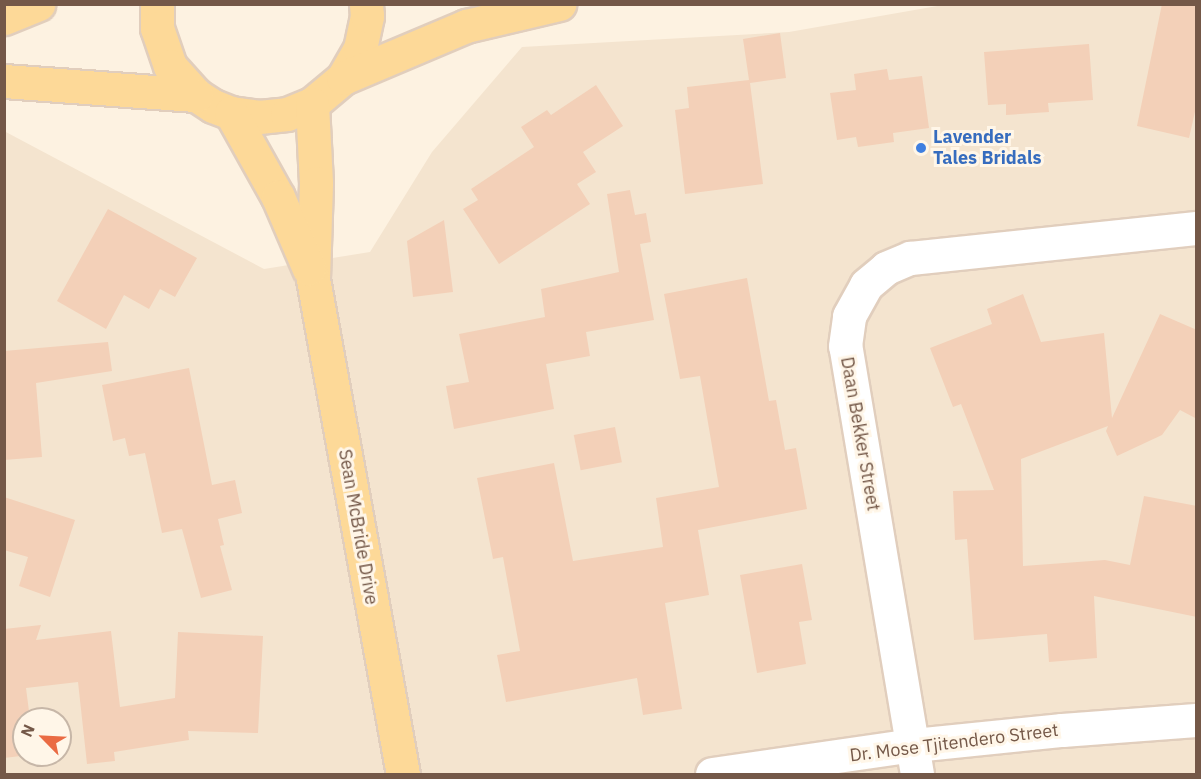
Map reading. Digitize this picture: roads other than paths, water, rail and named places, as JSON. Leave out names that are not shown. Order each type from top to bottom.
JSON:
[{"type":"main road","points":[[4,18],[38,4]]},
{"type":"main road","points":[[157,4],[157,28],[170,66],[196,95],[213,106],[231,113],[268,116],[287,114],[312,104],[343,78],[466,26],[559,4]]},
{"type":"main road","points":[[343,78],[360,49],[367,16],[366,4]]},
{"type":"main road","points":[[4,81],[196,95]]},
{"type":"main road","name":"Sean McBride Drive","points":[[312,104],[316,183],[314,279],[403,774]]},
{"type":"main road","name":"Sean McBride Drive","points":[[231,113],[278,197],[314,279]]},
{"type":"street","name":"Daan Bekker Street","points":[[916,760],[845,346],[849,316],[866,285],[886,268],[910,258],[1197,228]]},
{"type":"street","name":"Dr. Mose Tjitendero Street","points":[[712,774],[916,760],[1062,730],[1197,720]]},
{"type":"place","name":"Lavender Tales Bridals","points":[[921,148]]}]
